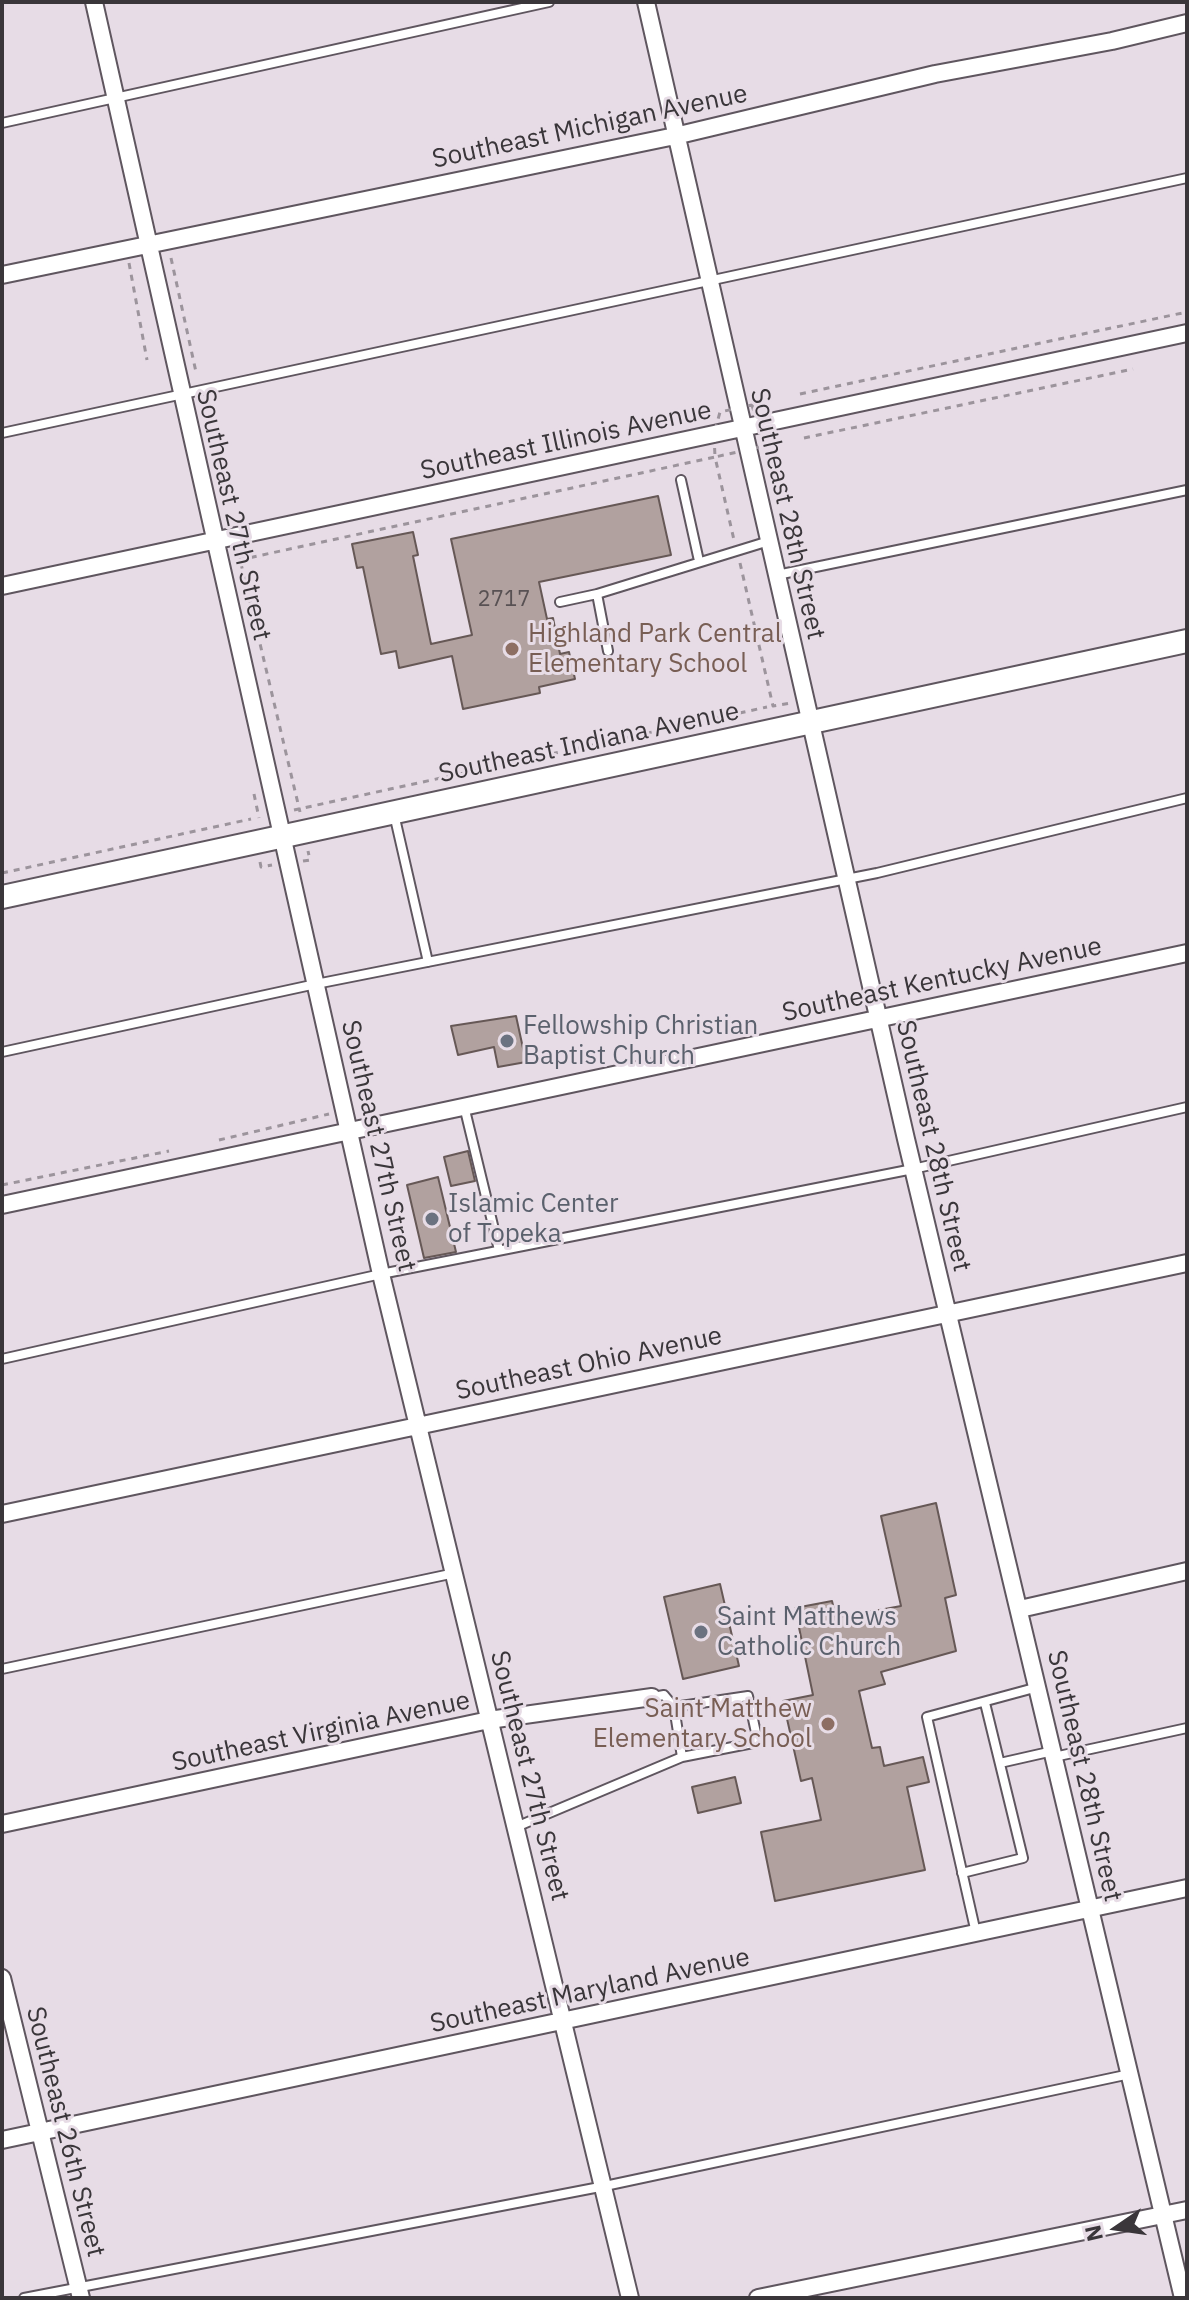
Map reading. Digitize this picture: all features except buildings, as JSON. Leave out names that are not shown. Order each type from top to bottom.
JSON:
[{"type":"street","name":"Southeast 27th Street","points":[[94,2],[381,1274],[630,2298]]},
{"type":"street","name":"Southeast 28th Street","points":[[646,2],[913,1169],[1183,2298]]},
{"type":"street","name":"Southeast Michigan Avenue","points":[[2,275],[675,136],[935,74],[1187,23]]},
{"type":"street","name":"Southeast Illinois Avenue","points":[[2,586],[1187,333]]},
{"type":"street","name":"Southeast Indiana Avenue","points":[[2,897],[1187,641]]},
{"type":"street","name":"Southeast Kentucky Avenue","points":[[2,1205],[878,1016],[1187,953]]},
{"type":"street","name":"Southeast Ohio Avenue","points":[[2,1514],[948,1311],[1187,1263]]},
{"type":"street","points":[[1020,1609],[1187,1571]]},
{"type":"street","name":"Southeast Virginia Avenue","points":[[2,1824],[489,1720],[652,1697]]},
{"type":"street","name":"Southeast Maryland Avenue","points":[[2,2140],[1187,1888]]},
{"type":"street","name":"Southeast 26th Street","points":[[2,1978],[80,2292]]},
{"type":"street","points":[[758,2298],[1187,2210]]},
{"type":"lane","points":[[2,123],[549,2]]},
{"type":"lane","points":[[2,433],[1187,178]]},
{"type":"lane","points":[[681,480],[699,561]]},
{"type":"lane","points":[[777,575],[1187,490]]},
{"type":"lane","points":[[560,602],[597,594],[769,541]]},
{"type":"lane","points":[[597,594],[608,651]]},
{"type":"lane","points":[[2,1052],[316,984],[846,878],[1187,798]]},
{"type":"lane","points":[[394,813],[428,962]]},
{"type":"lane","points":[[464,1106],[499,1250]]},
{"type":"lane","points":[[2,1359],[381,1274],[913,1169],[1187,1107]]},
{"type":"lane","points":[[2,1669],[455,1573]]},
{"type":"lane","points":[[976,1934],[927,1717],[1038,1687]]},
{"type":"lane","points":[[652,1697],[664,1695],[674,1707],[682,1757]]},
{"type":"lane","points":[[516,1827],[682,1757],[758,1742],[748,1696],[674,1707]]},
{"type":"lane","points":[[962,1873],[1023,1858],[985,1703]]},
{"type":"lane","points":[[1000,1763],[1187,1728]]},
{"type":"lane","points":[[24,2298],[80,2292],[605,2186],[1130,2074]]},
{"type":"path","points":[[800,394],[1187,312]]},
{"type":"path","points":[[804,438],[1133,369]]},
{"type":"path","points":[[220,563],[715,457],[773,706],[805,700]]},
{"type":"path","points":[[299,809],[767,707]]},
{"type":"path","points":[[2,873],[251,819]]},
{"type":"path","points":[[207,1143],[344,1110]]},
{"type":"path","points":[[2,1185],[176,1149]]},
{"type":"place","name":"Highland Park Central Elementary School","points":[[512,649]]},
{"type":"place","name":"Fellowship Christian Baptist Church","points":[[507,1041]]},
{"type":"place","name":"Islamic Center of Topeka","points":[[432,1219]]},
{"type":"place","name":"Saint Matthews Catholic Church","points":[[701,1632]]},
{"type":"place","name":"Saint Matthew Elementary School","points":[[828,1724]]}]
